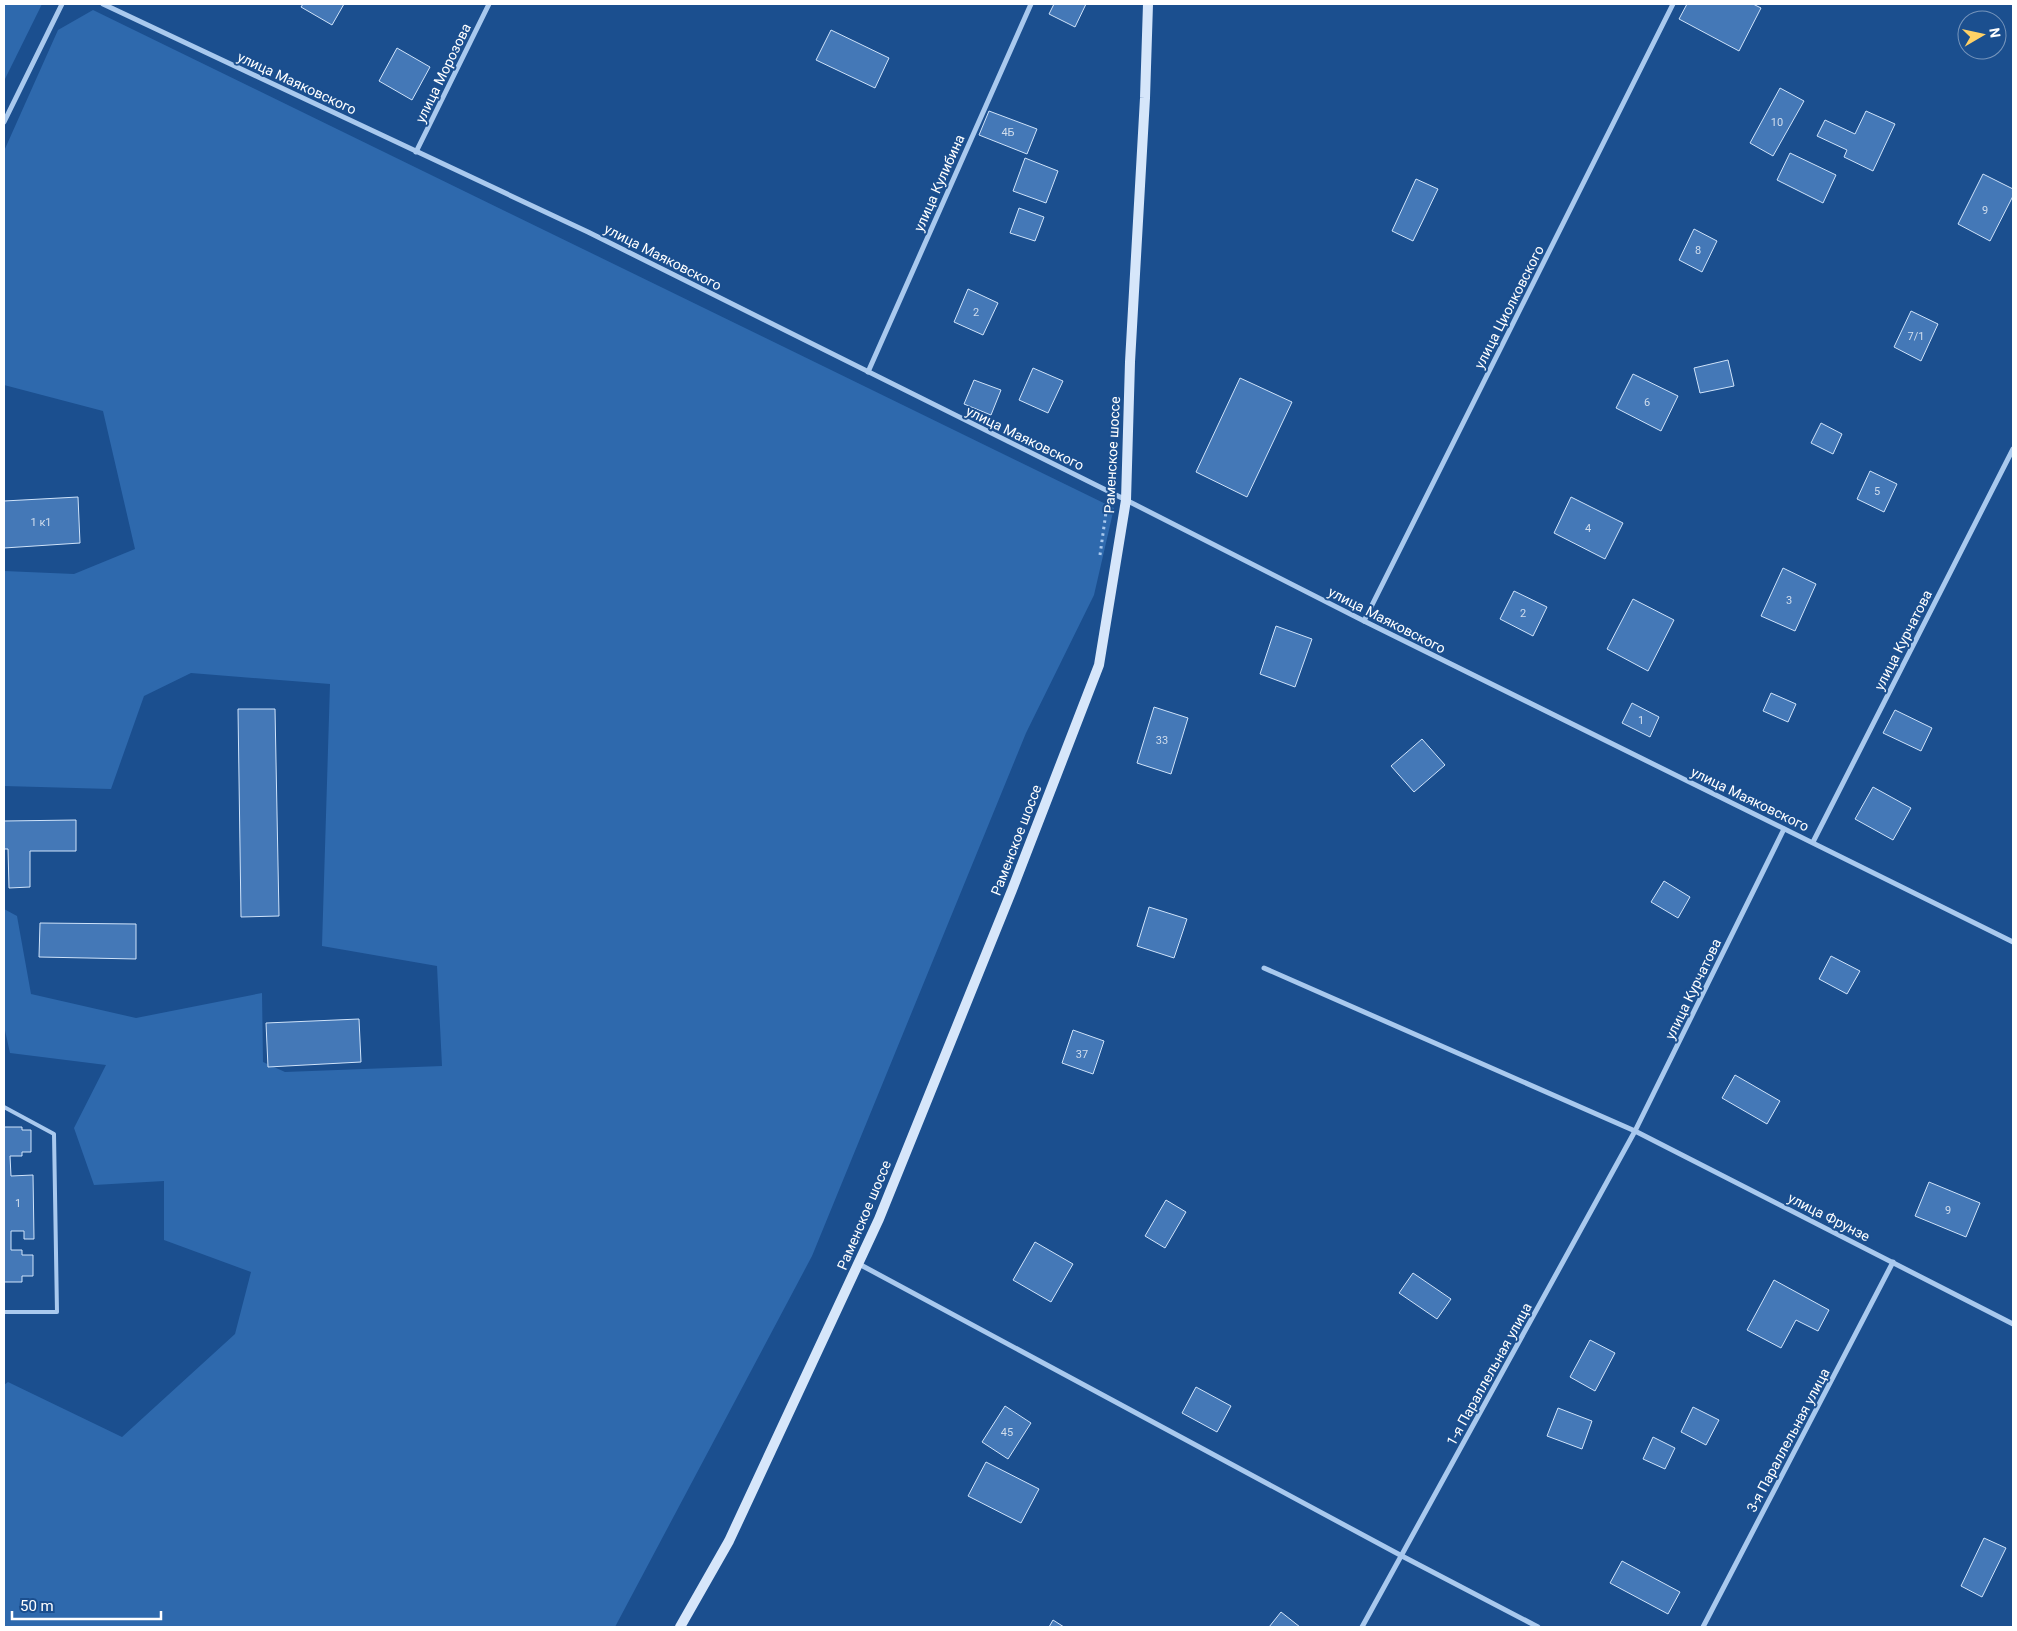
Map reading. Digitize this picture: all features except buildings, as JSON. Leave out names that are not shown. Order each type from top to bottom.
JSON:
[{"type":"main road","name":"Раменское шоссе","points":[[680,1627],[729,1541],[879,1219],[1099,665],[1126,500],[1130,362],[1145,98],[1148,4]]},
{"type":"street","points":[[4,122],[62,4]]},
{"type":"street","name":"улица Маяковского","points":[[102,4],[588,232],[1126,500],[1364,621],[2013,942]]},
{"type":"street","name":"улица Морозова","points":[[416,152],[489,4]]},
{"type":"street","name":"улица Кулибина","points":[[868,372],[1031,4]]},
{"type":"street","name":"улица Циолковского","points":[[1364,621],[1673,4]]},
{"type":"street","name":"улица Курчатова","points":[[1813,842],[2013,449]]},
{"type":"street","name":"улица Курчатова","points":[[1635,1131],[1784,829]]},
{"type":"street","name":"улица Фрунзе","points":[[1264,968],[1635,1131],[2013,1324]]},
{"type":"street","name":"1-я Параллельная улица","points":[[1362,1627],[1635,1131]]},
{"type":"street","name":"3-я Параллельная улица","points":[[1703,1627],[1893,1262]]},
{"type":"street","points":[[859,1264],[1402,1556],[1538,1627]]},
{"type":"lane","points":[[4,1107],[54,1134],[57,1312],[4,1312]]},
{"type":"path","points":[[1100,558],[1109,492]]},
{"type":"shaded area","points":[[4,4],[42,4],[4,81]]},
{"type":"shaded area","points":[[93,10],[1114,508],[1094,595],[1026,733],[812,1256],[615,1627],[4,1627],[4,1385],[8,1382],[122,1437],[235,1334],[251,1272],[164,1240],[164,1181],[94,1185],[74,1128],[106,1065],[10,1053],[4,1026],[4,909],[17,916],[31,994],[136,1018],[262,993],[263,1062],[285,1072],[442,1066],[437,966],[322,946],[330,684],[191,673],[144,696],[111,789],[4,786],[4,571],[74,574],[135,549],[103,411],[4,385],[4,151],[58,30]]}]
